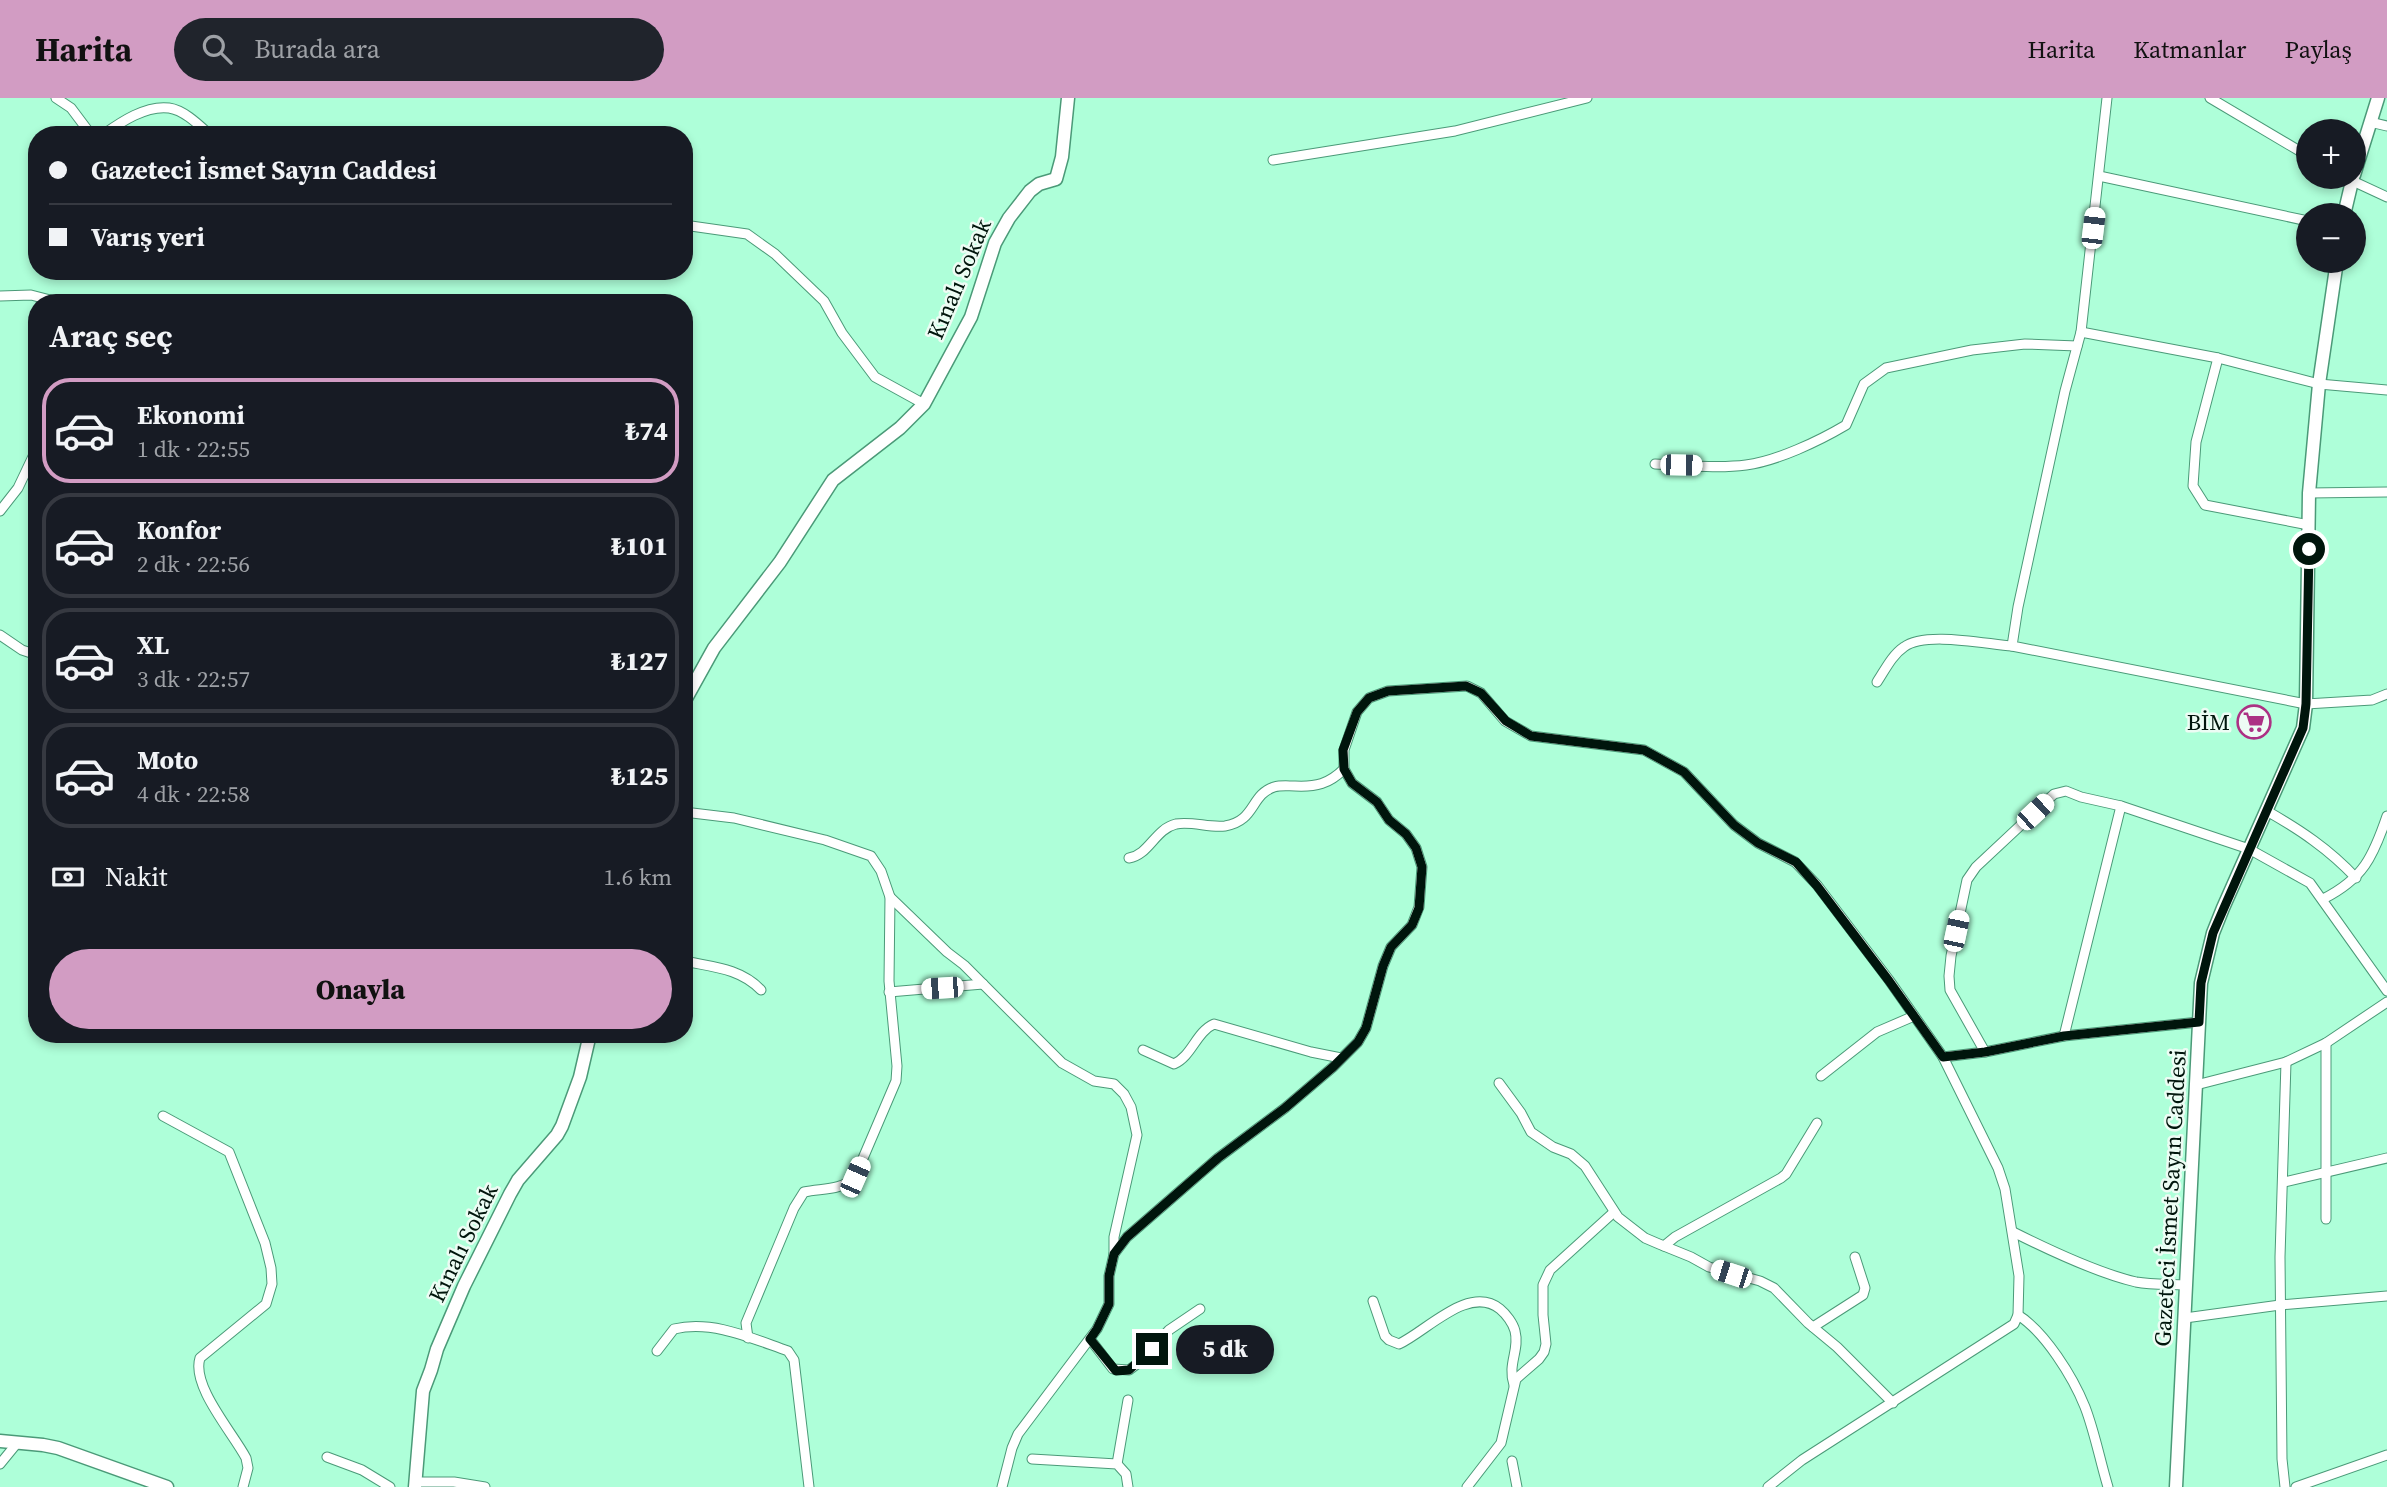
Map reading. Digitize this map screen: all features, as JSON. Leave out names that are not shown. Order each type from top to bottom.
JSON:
[{"type":"street","points":[[56,98],[71,108],[84,126]]},
{"type":"street","name":"Kınalı Sokak","points":[[693,686],[714,648],[780,562],[833,480],[900,428],[925,404],[971,317],[995,243],[1009,218],[1030,191],[1039,184],[1056,179],[1062,157],[1068,98]]},
{"type":"street","points":[[1273,160],[1455,131],[1587,98]]},
{"type":"street","points":[[2012,646],[2018,607],[2081,332],[2107,98]]},
{"type":"street","points":[[2210,98],[2296,149]]},
{"type":"street","points":[[2366,134],[2378,98]]},
{"type":"street","points":[[115,126],[150,109],[170,108],[187,116],[199,126]]},
{"type":"street","points":[[2370,122],[2387,126]]},
{"type":"street","points":[[2099,176],[2296,218]]},
{"type":"street","points":[[2366,185],[2387,197]]},
{"type":"street","points":[[693,226],[747,234],[775,254],[824,301],[842,333],[875,377],[925,404]]},
{"type":"street","name":"Gazeteci İsmet Sayın Caddesi","points":[[2176,1487],[2201,983],[2213,933],[2303,728],[2306,704],[2309,493],[2319,384],[2335,273]]},
{"type":"street","points":[[0,296],[28,295]]},
{"type":"street","points":[[2081,332],[2218,358],[2319,384],[2387,390]]},
{"type":"street","points":[[1655,464],[1747,465],[1798,448],[1846,425],[1864,384],[1886,368],[1959,353],[2025,344],[2077,346]]},
{"type":"street","points":[[2218,358],[2196,442],[2193,486],[2205,505],[2309,525]]},
{"type":"street","points":[[0,511],[18,488],[28,467]]},
{"type":"street","points":[[2309,493],[2387,492]]},
{"type":"street","points":[[0,635],[28,652]]},
{"type":"street","points":[[1877,681],[1902,648],[1923,640],[1940,640],[2012,646],[2306,704],[2372,700],[2387,694]]},
{"type":"street","points":[[1114,1254],[1127,1237],[1218,1158],[1285,1108],[1358,1042],[1366,1028],[1391,947],[1412,925],[1419,908],[1422,867],[1416,848],[1406,834],[1389,820],[1377,802],[1352,783],[1344,769],[1343,750],[1357,712],[1369,698],[1388,691],[1466,686],[1481,693],[1506,721],[1531,736],[1644,750],[1684,772],[1734,825],[1758,843],[1796,862],[1817,886],[1943,1057],[1998,1168],[2013,1232],[2019,1276],[2018,1315],[2014,1324],[1802,1460],[1768,1487]]},
{"type":"street","points":[[1129,858],[1140,853],[1165,828],[1177,824],[1225,826],[1244,819],[1260,796],[1275,787],[1324,784],[1333,780],[1344,769]]},
{"type":"street","points":[[1985,1052],[1950,990],[1951,956],[1967,880],[1976,867],[2054,794],[2066,791],[2121,806],[2249,849],[2310,883],[2387,991]]},
{"type":"street","points":[[2064,1036],[2121,806]]},
{"type":"street","points":[[2267,811],[2301,830],[2335,855],[2356,878]]},
{"type":"street","points":[[693,813],[760,824],[825,840],[871,856],[881,871],[890,897],[889,992],[897,1066],[893,1088],[855,1177],[848,1184],[839,1187],[804,1192],[794,1208],[746,1323],[748,1338]]},
{"type":"street","points":[[2323,899],[2343,889],[2356,878],[2367,863],[2387,816]]},
{"type":"street","points":[[890,897],[1062,1063],[1094,1081],[1114,1084],[1131,1107],[1137,1135],[1114,1237],[1109,1304],[1097,1329],[1018,1434],[1003,1487]]},
{"type":"street","points":[[693,963],[741,975],[761,990]]},
{"type":"street","points":[[889,992],[983,984]]},
{"type":"street","points":[[2196,1085],[2286,1062],[2326,1043],[2387,1002]]},
{"type":"street","points":[[1821,1076],[1877,1031],[1914,1016]]},
{"type":"street","points":[[1943,1057],[1985,1052],[2064,1036],[2199,1022]]},
{"type":"street","points":[[1143,1050],[1174,1064],[1181,1061],[1206,1027],[1214,1024],[1311,1052],[1342,1058]]},
{"type":"street","name":"Kınalı Sokak","points":[[415,1484],[422,1391],[437,1349],[464,1286],[517,1180],[562,1126],[580,1077],[588,1043]]},
{"type":"street","points":[[2326,1043],[2326,1219]]},
{"type":"street","points":[[2285,1487],[2282,1459],[2280,1305],[2286,1062]]},
{"type":"street","points":[[1499,1083],[1531,1132],[1553,1147],[1571,1154],[1585,1166],[1614,1212],[1645,1238],[1709,1267],[1760,1281],[1774,1288],[1893,1403]]},
{"type":"street","points":[[163,1116],[229,1152],[265,1243],[271,1268],[272,1284],[266,1304],[200,1358],[197,1366],[214,1408],[246,1458],[248,1468],[243,1487]]},
{"type":"street","points":[[1664,1246],[1675,1237],[1786,1174],[1817,1123]]},
{"type":"street","points":[[2284,1182],[2387,1158]]},
{"type":"street","points":[[1466,1487],[1501,1443],[1516,1379],[1539,1359],[1546,1344],[1543,1297],[1550,1270],[1614,1212]]},
{"type":"street","points":[[2013,1232],[2047,1250],[2118,1277],[2139,1283],[2186,1285]]},
{"type":"street","points":[[1813,1327],[1863,1295],[1865,1288],[1855,1257]]},
{"type":"street","points":[[2185,1318],[2280,1305],[2387,1296]]},
{"type":"street","points":[[1373,1301],[1385,1336],[1399,1343],[1411,1338],[1443,1315],[1468,1303],[1480,1301],[1492,1304],[1509,1319],[1516,1331],[1510,1373],[1514,1385]]},
{"type":"street","points":[[1090,1339],[1113,1369],[1129,1370],[1142,1361],[1169,1330],[1200,1309]]},
{"type":"street","points":[[2018,1315],[2029,1322],[2043,1338],[2085,1407],[2108,1487]]},
{"type":"street","points":[[657,1351],[674,1329],[710,1326],[788,1351],[794,1360],[809,1487]]},
{"type":"street","points":[[1117,1464],[1128,1400]]},
{"type":"street","points":[[0,1441],[58,1448],[151,1484],[167,1487]]},
{"type":"street","points":[[0,1464],[18,1442]]},
{"type":"street","points":[[2296,1487],[2322,1483],[2387,1455]]},
{"type":"street","points":[[327,1457],[362,1470],[390,1487]]},
{"type":"street","points":[[1032,1459],[1117,1464],[1126,1474],[1128,1487]]},
{"type":"street","points":[[1512,1461],[1517,1487]]},
{"type":"street","points":[[415,1484],[454,1482],[485,1487]]},
{"type":"place","name":"BİM","points":[[2254,722]]},
{"type":"route","points":[[1152,1349],[1142,1361],[1129,1370],[1116,1371],[1090,1339],[1109,1304],[1109,1276],[1114,1254],[1127,1237],[1218,1158],[1285,1108],[1358,1042],[1366,1028],[1391,947],[1412,925],[1419,908],[1422,867],[1416,848],[1406,834],[1389,820],[1377,802],[1352,783],[1344,769],[1343,750],[1357,712],[1369,698],[1388,691],[1466,686],[1481,693],[1506,721],[1531,736],[1605,743],[1644,750],[1684,772],[1734,825],[1758,843],[1796,862],[1889,981],[1943,1057],[1985,1052],[2064,1036],[2199,1022],[2201,983],[2213,933],[2303,728],[2306,704],[2309,549]]}]
